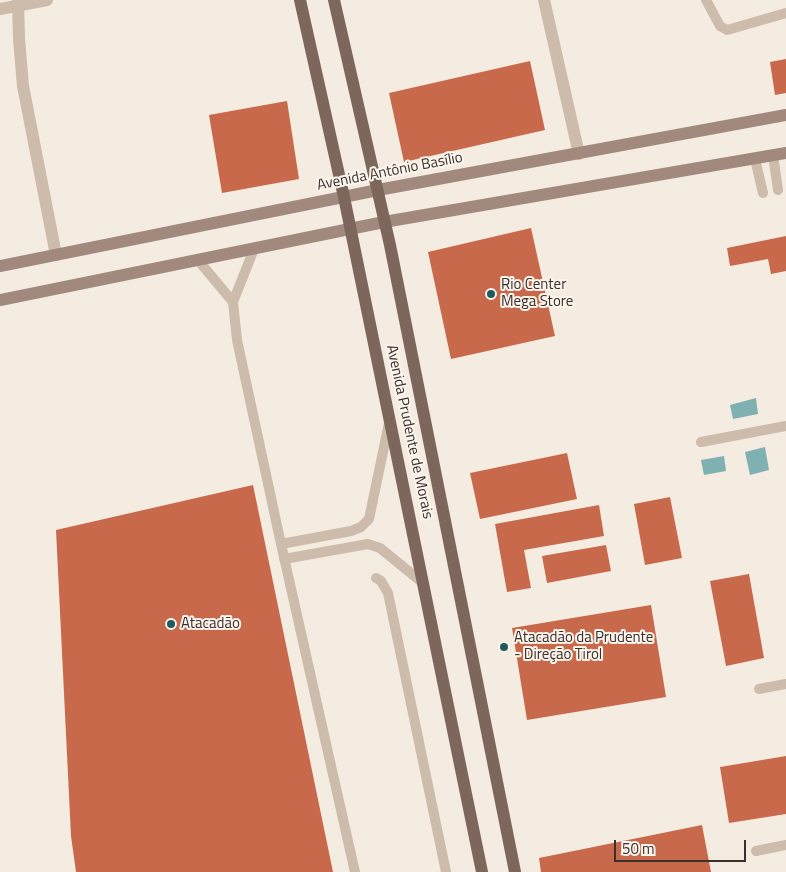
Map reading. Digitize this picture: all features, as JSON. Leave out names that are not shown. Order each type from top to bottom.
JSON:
[{"type":"main road","name":"Avenida Prudente de Morais","points":[[300,0],[351,229],[482,872]]},
{"type":"main road","name":"Avenida Prudente de Morais","points":[[334,0],[378,190],[516,872]]},
{"type":"main road","name":"Avenida Antônio Basílio","points":[[0,266],[378,190],[786,115]]},
{"type":"main road","points":[[0,300],[384,222],[786,153]]},
{"type":"street","points":[[0,9],[18,3],[47,0]]},
{"type":"street","points":[[544,0],[579,154]]},
{"type":"street","points":[[18,3],[23,86],[56,255]]},
{"type":"lane","points":[[706,0],[720,26],[727,30],[786,14]]},
{"type":"lane","points":[[773,156],[778,190]]},
{"type":"lane","points":[[755,159],[763,193]]},
{"type":"lane","points":[[254,248],[233,302],[237,340],[284,559],[355,872]]},
{"type":"lane","points":[[198,260],[233,302]]},
{"type":"lane","points":[[281,544],[351,531],[361,527],[369,519],[390,420]]},
{"type":"lane","points":[[701,442],[786,426]]},
{"type":"lane","points":[[284,559],[368,544],[380,548],[423,583]]},
{"type":"lane","points":[[376,578],[381,581],[388,593],[446,872]]},
{"type":"lane","points":[[759,688],[786,684]]},
{"type":"lane","points":[[756,851],[786,845]]},
{"type":"water","points":[[756,398],[758,414],[733,419],[730,405]]},
{"type":"water","points":[[765,447],[769,470],[750,475],[745,452]]},
{"type":"water","points":[[724,456],[726,471],[704,475],[701,460]]},
{"type":"building","points":[[786,59],[786,93],[775,95],[770,62]]},
{"type":"building","points":[[530,61],[545,130],[404,162],[389,93]]},
{"type":"building","points":[[287,101],[299,179],[222,193],[209,115]]},
{"type":"building","name":"Rio Center Mega Store","points":[[531,228],[555,336],[451,359],[428,252]]},
{"type":"building","points":[[786,236],[786,271],[771,274],[768,259],[730,266],[727,248]]},
{"type":"building","points":[[567,453],[577,499],[480,519],[470,473]]},
{"type":"building","name":"Atacadão","points":[[253,485],[333,872],[76,872],[71,836],[56,530]]},
{"type":"building","points":[[670,497],[682,558],[645,565],[634,504]]},
{"type":"building","points":[[599,505],[604,536],[524,550],[531,588],[507,592],[495,524]]},
{"type":"building","points":[[606,545],[611,571],[547,583],[542,556]]},
{"type":"building","points":[[749,574],[764,658],[726,666],[710,581]]},
{"type":"building","points":[[651,605],[666,697],[527,720],[512,628]]},
{"type":"building","points":[[786,756],[786,814],[729,823],[720,767]]},
{"type":"building","points":[[702,825],[711,872],[541,872],[539,858]]},
{"type":"place","name":"Rio Center Mega Store","points":[[491,294]]},
{"type":"place","name":"Atacadão","points":[[171,624]]},
{"type":"place","name":"Atacadão da Prudente - Direção Tirol","points":[[504,647]]}]
